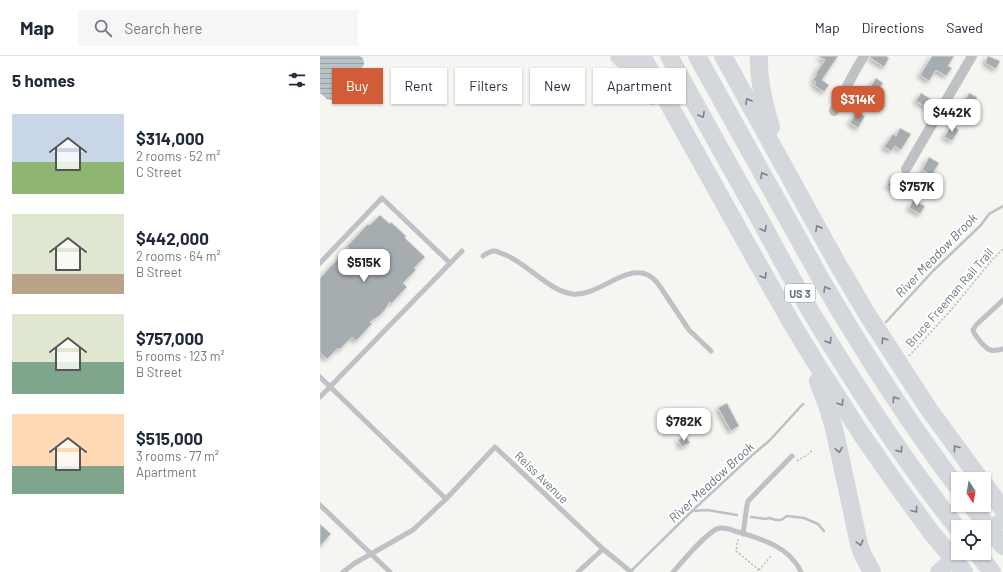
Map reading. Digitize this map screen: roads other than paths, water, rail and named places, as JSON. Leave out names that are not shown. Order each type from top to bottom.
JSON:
[{"type":"highway","points":[[619,56],[632,67],[643,81],[718,193]]},
{"type":"highway","points":[[642,56],[791,322],[830,386],[896,484],[964,572]]},
{"type":"highway","name":"US 3","points":[[669,56],[799,291],[829,342],[881,424],[951,520]]},
{"type":"highway","name":"US 3","points":[[697,56],[837,308],[917,432],[951,478]]},
{"type":"highway","points":[[723,56],[837,263],[883,339],[930,411],[974,472]]},
{"type":"highway","points":[[758,56],[759,75],[767,116],[794,184]]},
{"type":"highway","points":[[791,322],[819,384],[831,416],[862,553],[872,572]]},
{"type":"highway","points":[[991,494],[1003,509]]},
{"type":"highway","points":[[976,512],[1003,546]]},
{"type":"highway","points":[[983,560],[992,572]]},
{"type":"main road","points":[[991,528],[1003,519]]},
{"type":"main road","points":[[938,572],[952,560]]},
{"type":"street","points":[[834,111],[864,56]]},
{"type":"street","points":[[906,169],[972,56]]},
{"type":"lane","points":[[320,263],[382,198],[450,263]]},
{"type":"lane","points":[[320,397],[462,251]]},
{"type":"lane","points":[[483,256],[488,252],[494,251],[511,257],[551,285],[563,292],[572,294],[592,291],[628,274],[640,272],[648,275],[659,285],[689,330],[711,350]]},
{"type":"lane","points":[[1003,300],[976,325],[973,330],[975,335],[987,349],[993,351],[1003,349]]},
{"type":"lane","points":[[320,377],[446,499]]},
{"type":"lane","name":"Reiss Avenue","points":[[343,572],[355,563],[413,530],[446,499],[495,447],[603,549]]},
{"type":"lane","points":[[741,533],[748,501],[792,456]]},
{"type":"lane","points":[[320,505],[390,572]]},
{"type":"lane","points":[[672,572],[698,544],[714,530],[721,528],[764,540],[794,560],[801,572]]},
{"type":"lane","points":[[578,572],[603,549],[632,572]]},
{"type":"waterway","name":"River Meadow Brook","points":[[886,322],[933,271],[981,225],[989,214],[1003,206]]},
{"type":"waterway","name":"River Meadow Brook","points":[[630,572],[692,511],[769,441],[803,404]]},
{"type":"waterway","points":[[692,511],[707,510],[737,515]]},
{"type":"waterway","points":[[751,517],[776,520],[781,520],[787,516],[804,518],[818,524],[824,531]]}]
